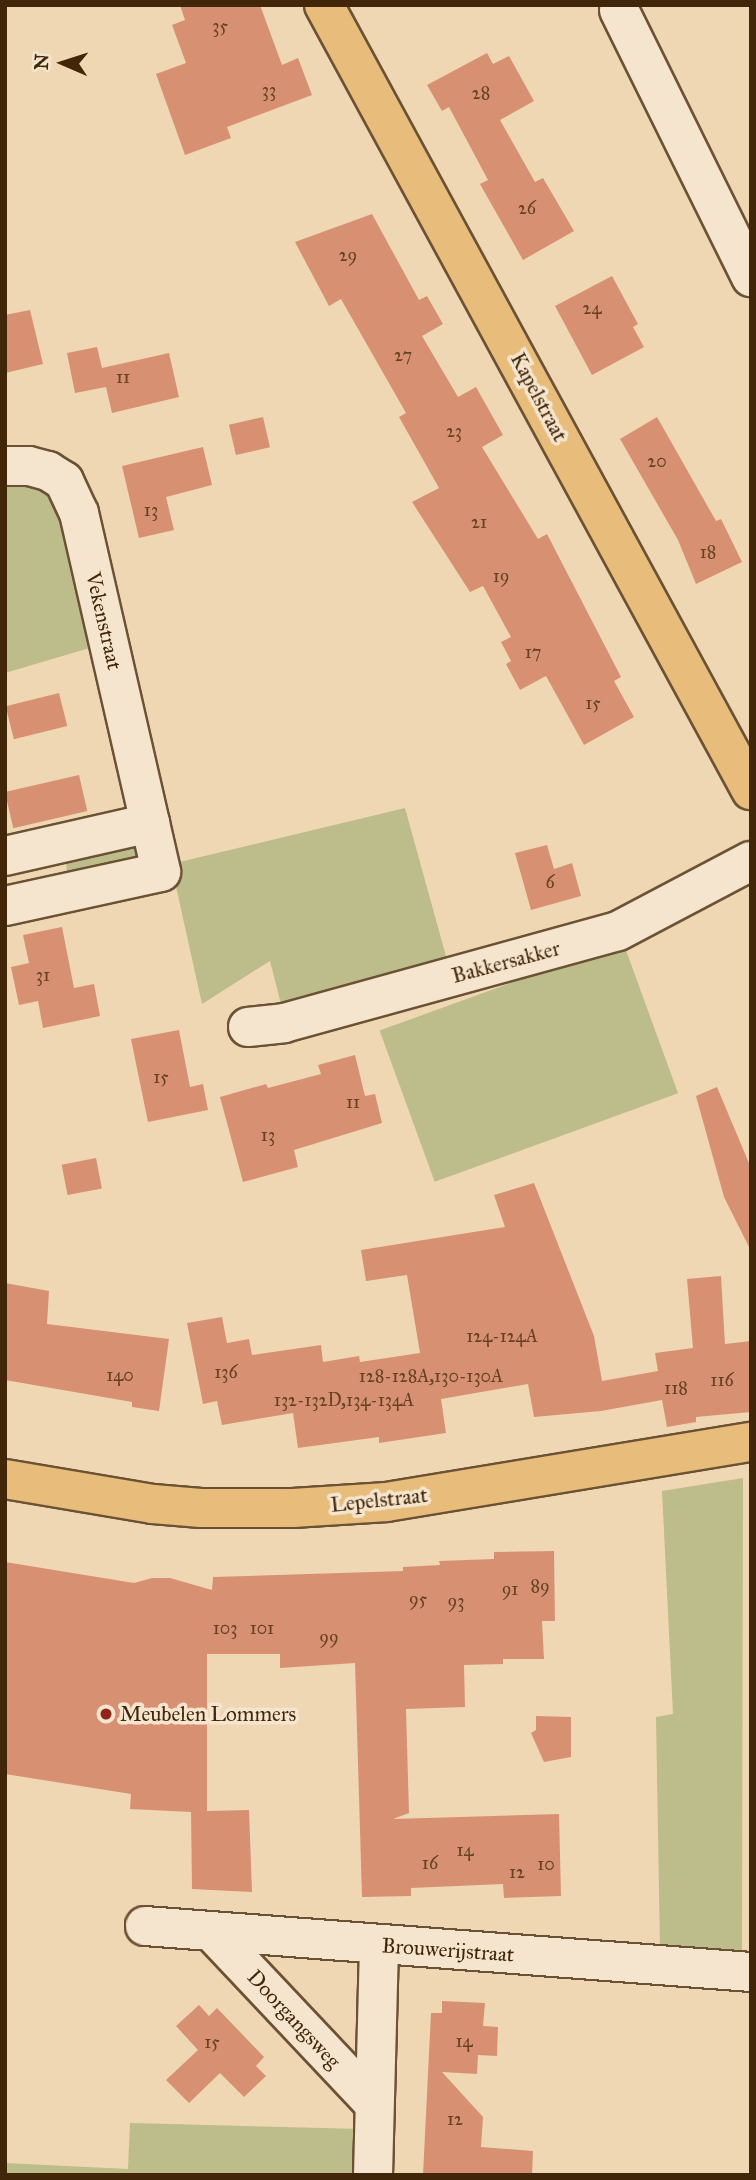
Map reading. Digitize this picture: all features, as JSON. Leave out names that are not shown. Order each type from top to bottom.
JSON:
[{"type":"main road","name":"Kapelstraat","points":[[324,5],[747,774]]},
{"type":"main road","name":"Lepelstraat","points":[[5,1479],[153,1504],[201,1508],[293,1508],[387,1502],[751,1443]]},
{"type":"street","points":[[619,10],[751,277]]},
{"type":"street","name":"Vekenstraat","points":[[5,466],[29,466],[48,471],[64,481],[79,513],[161,872],[5,906]]},
{"type":"street","points":[[5,856],[150,823]]},
{"type":"street","name":"Bakkersakker","points":[[248,1027],[284,1023],[618,931],[751,861]]},
{"type":"street","name":"Brouwerijstraat","points":[[145,1926],[751,1972]]},
{"type":"street","name":"Doorgangsweg","points":[[213,1933],[374,2104]]},
{"type":"street","name":"Doorgangsweg","points":[[373,2175],[379,1944]]},
{"type":"green space","points":[[20,483],[42,488],[59,503],[93,647],[5,673],[5,485]]},
{"type":"green space","points":[[405,808],[449,967],[283,1012],[270,961],[202,1004],[171,864]]},
{"type":"green space","points":[[129,843],[138,847],[140,858],[71,877],[67,871],[66,862],[73,856]]},
{"type":"green space","points":[[623,942],[678,1093],[435,1182],[380,1031]]},
{"type":"green space","points":[[743,1478],[742,1952],[660,1950],[656,1717],[673,1714],[662,1491]]},
{"type":"green space","points":[[130,2123],[362,2129],[360,2175],[5,2175],[5,2163],[128,2169]]},
{"type":"building","points":[[180,5],[260,5],[282,65],[298,58],[312,95],[227,127],[231,138],[185,155],[156,74],[186,63],[172,25],[185,20]]},
{"type":"building","points":[[487,53],[493,64],[509,56],[534,101],[500,120],[535,182],[543,178],[574,231],[523,260],[480,184],[488,180],[449,107],[442,111],[427,85]]},
{"type":"building","points":[[372,214],[419,300],[427,296],[443,324],[422,336],[458,397],[476,387],[503,435],[482,447],[538,539],[547,534],[621,677],[614,681],[634,717],[584,745],[546,676],[520,690],[506,664],[511,661],[501,642],[511,637],[483,586],[470,592],[412,502],[439,488],[399,417],[406,413],[341,299],[329,306],[295,242]]},
{"type":"building","points":[[612,276],[638,324],[633,327],[644,347],[592,375],[555,306]]},
{"type":"building","points":[[30,310],[43,364],[5,373],[5,315]]},
{"type":"building","points":[[97,347],[102,368],[169,353],[179,397],[112,413],[106,387],[75,393],[67,353]]},
{"type":"building","points":[[263,417],[270,447],[236,455],[229,425]]},
{"type":"building","points":[[657,417],[716,521],[721,519],[742,562],[696,584],[678,540],[620,439]]},
{"type":"building","points":[[203,447],[212,485],[166,497],[174,530],[139,538],[122,466]]},
{"type":"building","points":[[59,693],[67,726],[14,739],[6,706]]},
{"type":"building","points":[[79,775],[87,811],[13,828],[5,792]]},
{"type":"building","points":[[547,845],[554,869],[572,863],[581,896],[531,910],[515,853]]},
{"type":"building","points":[[62,927],[74,988],[94,984],[100,1016],[43,1028],[38,1001],[19,1005],[11,967],[29,963],[23,935]]},
{"type":"building","points":[[179,1030],[190,1087],[203,1084],[208,1110],[148,1122],[131,1039]]},
{"type":"building","points":[[355,1055],[365,1096],[375,1094],[382,1123],[294,1150],[298,1167],[243,1182],[220,1097],[266,1084],[268,1088],[321,1074],[318,1065]]},
{"type":"building","points":[[717,1087],[751,1168],[751,1251],[724,1197],[696,1096]]},
{"type":"building","points":[[96,1158],[102,1188],[68,1195],[62,1165]]},
{"type":"building","points":[[534,1183],[594,1336],[602,1381],[658,1371],[655,1353],[693,1348],[687,1279],[721,1276],[725,1344],[751,1341],[751,1412],[696,1417],[696,1422],[667,1427],[662,1400],[601,1411],[534,1417],[528,1384],[441,1399],[446,1433],[379,1443],[379,1437],[298,1448],[293,1413],[222,1425],[217,1401],[203,1404],[187,1323],[222,1317],[227,1343],[249,1339],[252,1355],[321,1345],[323,1362],[359,1356],[360,1362],[420,1353],[407,1275],[366,1281],[361,1250],[505,1227],[494,1195]]},
{"type":"building","points":[[5,1283],[49,1291],[47,1324],[169,1339],[159,1411],[132,1407],[132,1402],[5,1380]]},
{"type":"building","points":[[554,1551],[555,1621],[542,1621],[544,1659],[503,1659],[503,1664],[464,1665],[465,1707],[406,1709],[409,1813],[393,1819],[559,1814],[561,1896],[504,1898],[503,1884],[411,1888],[411,1896],[362,1897],[355,1663],[280,1668],[280,1654],[207,1654],[207,1811],[249,1810],[252,1892],[192,1889],[191,1812],[130,1809],[131,1794],[5,1774],[5,1562],[134,1583],[152,1578],[170,1578],[212,1590],[213,1577],[403,1571],[403,1567],[440,1565],[439,1561],[494,1559],[494,1552]]},
{"type":"building","points":[[536,1716],[571,1717],[571,1757],[544,1762],[531,1733],[536,1730]]},
{"type":"building","points":[[442,2001],[485,2003],[483,2026],[498,2027],[497,2056],[478,2055],[477,2074],[442,2072],[483,2117],[481,2147],[533,2151],[532,2175],[423,2175],[431,2013],[442,2013]]},
{"type":"building","points":[[199,2005],[209,2016],[217,2008],[264,2057],[256,2066],[266,2076],[244,2097],[220,2073],[189,2103],[166,2080],[198,2050],[176,2026]]},
{"type":"place","name":"Meubelen Lommers","points":[[106,1714]]}]
